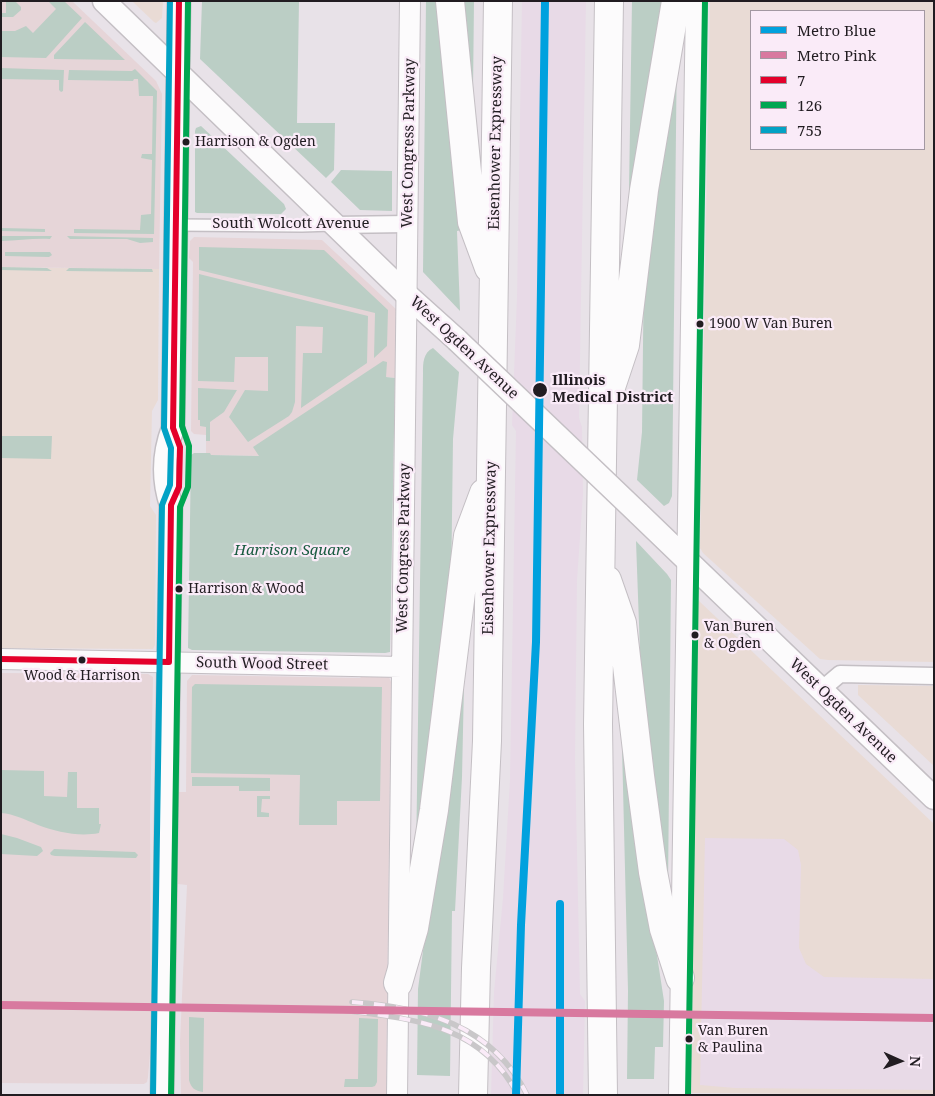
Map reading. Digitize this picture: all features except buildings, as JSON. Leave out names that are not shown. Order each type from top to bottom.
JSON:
[{"type":"highway","points":[[450,1],[472,222],[494,284]]},
{"type":"highway","name":"Eisenhower Expressway","points":[[473,1095],[476,968],[487,741],[498,1]]},
{"type":"highway","points":[[603,1095],[598,724],[609,1]]},
{"type":"highway","points":[[603,410],[625,346],[644,190],[676,1]]},
{"type":"highway","points":[[398,983],[414,928],[434,810],[468,536],[491,475]]},
{"type":"highway","points":[[601,562],[622,623],[653,872],[664,929],[680,978]]},
{"type":"main road","name":"West Ogden Avenue","points":[[104,1],[407,295],[457,340],[934,798]]},
{"type":"main road","points":[[162,1095],[171,505],[179,487],[180,447],[172,428],[179,1]]},
{"type":"street","name":"West Congress Parkway","points":[[397,1095],[410,1]]},
{"type":"street","points":[[679,1095],[696,1]]},
{"type":"street","name":"South Wolcott Avenue","points":[[175,225],[302,226],[408,224]]},
{"type":"street","name":"South Wood Street","points":[[1,660],[402,667]]},
{"type":"street","points":[[821,690],[840,674],[934,676]]},
{"type":"shaded area","points":[[1,1],[72,1],[156,81],[162,94],[159,269],[1,267]]},
{"type":"shaded area","points":[[132,1],[163,1],[162,18],[156,23],[154,22]]},
{"type":"shaded area","points":[[522,1],[586,1],[579,418],[582,427],[583,494],[577,580],[575,758],[580,994],[585,1001],[583,1095],[491,1095],[494,992],[503,898],[510,780],[516,431],[512,425],[517,297]]},
{"type":"shaded area","points":[[710,1],[934,1],[934,662],[820,659],[703,553],[700,548]]},
{"type":"shaded area","points":[[194,237],[322,240],[396,309],[395,378],[387,377],[262,456],[206,454],[206,435],[194,434],[191,431],[193,262],[189,258],[190,241]]},
{"type":"shaded area","points":[[1,267],[159,269],[158,400],[152,411],[150,506],[156,515],[155,645],[153,649],[1,648]]},
{"type":"shaded area","points":[[698,600],[934,824],[934,1095],[691,1093]]},
{"type":"shaded area","points":[[1,673],[148,674],[153,677],[150,819],[151,1042],[148,1077],[147,1082],[144,1084],[1,1083]]},
{"type":"shaded area","points":[[364,673],[386,674],[391,682],[386,1095],[181,1095],[180,1041],[187,885],[178,884],[179,792],[186,792],[187,681],[192,675],[360,678]]},
{"type":"shaded area","points":[[858,685],[934,686],[934,766],[858,695]]},
{"type":"shaded area","points":[[705,838],[784,839],[798,850],[801,865],[799,948],[806,964],[824,977],[934,979],[934,1090],[735,1088],[700,1085]]},
{"type":"green space","points":[[6,1],[15,1],[21,7],[21,10],[13,17],[1,17],[1,13],[6,13]]},
{"type":"green space","points":[[48,1],[64,1],[82,18],[46,58],[1,57],[1,31],[15,31],[26,26],[33,33],[56,9]]},
{"type":"green space","points":[[202,1],[299,1],[297,123],[335,123],[334,170],[326,178],[200,59]]},
{"type":"green space","points":[[426,1],[443,1],[462,230],[457,231],[460,311],[423,272]]},
{"type":"green space","points":[[457,1],[474,1],[473,91],[467,92]]},
{"type":"green space","points":[[632,1],[667,1],[632,191],[629,189]]},
{"type":"green space","points":[[85,22],[125,60],[54,59],[54,55]]},
{"type":"green space","points":[[677,40],[672,496],[669,503],[664,506],[637,480],[642,432],[644,257]]},
{"type":"green space","points":[[1,68],[64,70],[63,91],[59,90],[59,80],[1,79]]},
{"type":"green space","points":[[135,69],[157,91],[154,234],[74,233],[74,229],[140,230],[141,215],[151,214],[152,160],[141,158],[142,154],[152,154],[153,96],[139,96],[138,79],[133,81],[68,80],[69,70],[132,71]]},
{"type":"green space","points":[[201,126],[284,204],[286,209],[281,214],[195,212],[195,131],[196,128]]},
{"type":"green space","points":[[341,170],[392,171],[392,211],[360,210],[331,182]]},
{"type":"green space","points":[[1,228],[45,229],[45,232],[1,231]]},
{"type":"green space","points":[[1,236],[52,236],[50,239],[1,241]]},
{"type":"green space","points":[[67,236],[153,238],[153,242],[140,243],[127,239],[70,239]]},
{"type":"green space","points":[[199,247],[324,250],[388,310],[387,346],[374,358],[375,313],[199,270]]},
{"type":"green space","points":[[5,252],[50,252],[52,255],[49,257],[5,256]]},
{"type":"green space","points":[[1,267],[47,268],[52,271],[1,270]]},
{"type":"green space","points":[[69,268],[152,269],[153,272],[66,271]]},
{"type":"green space","points":[[199,274],[368,316],[367,363],[301,408],[303,353],[322,353],[323,327],[296,326],[295,402],[292,412],[289,416],[248,442],[229,417],[245,390],[268,391],[268,357],[235,357],[234,382],[198,381]]},
{"type":"green space","points":[[433,348],[459,372],[453,439],[451,592],[416,860],[423,369],[425,355]]},
{"type":"green space","name":"Harrison Square","points":[[383,361],[387,362],[386,377],[395,378],[390,652],[192,650],[188,648],[191,455],[194,453],[210,453],[211,455],[259,456],[253,447]]},
{"type":"green space","points":[[198,388],[237,390],[224,412],[210,422],[210,441],[206,441],[206,427],[200,426],[200,420],[198,420]]},
{"type":"green space","points":[[1,436],[52,436],[51,459],[1,458]]},
{"type":"green space","points":[[636,541],[671,580],[668,888],[637,652],[640,652]]},
{"type":"green space","points":[[195,684],[382,687],[380,801],[337,801],[337,825],[299,825],[300,775],[191,773],[192,687]]},
{"type":"green space","points":[[458,684],[464,684],[462,777],[455,911],[452,911],[450,1076],[417,1075],[418,989]]},
{"type":"green space","points":[[622,747],[629,747],[646,884],[664,1001],[663,1047],[655,1047],[654,1079],[627,1079],[628,991]]},
{"type":"green space","points":[[1,770],[44,771],[44,796],[67,797],[68,772],[77,772],[77,808],[99,808],[99,824],[101,824],[99,833],[76,834],[60,832],[1,813]]},
{"type":"green space","points":[[192,777],[270,778],[270,791],[239,791],[239,786],[192,786]]},
{"type":"green space","points":[[257,796],[270,796],[270,799],[262,799],[261,812],[269,813],[269,817],[257,817]]},
{"type":"green space","points":[[1,834],[41,847],[43,851],[37,856],[1,854]]},
{"type":"green space","points":[[54,849],[135,852],[138,855],[136,858],[55,856],[50,853]]},
{"type":"green space","points":[[189,1017],[204,1018],[203,1092],[194,1089],[189,1080]]},
{"type":"green space","points":[[359,1018],[378,1019],[377,1082],[372,1087],[344,1087],[345,1079],[358,1079]]},
{"type":"railway","points":[[352,1002],[405,1009],[430,1015],[453,1024],[475,1036],[495,1052],[513,1071],[527,1095]]},
{"type":"railway","points":[[334,1009],[415,1021],[439,1028],[462,1038],[483,1052],[502,1070],[518,1095]]},
{"type":"metro line","name":"Blue","points":[[516,1095],[521,925],[536,642],[545,1]]},
{"type":"metro line","name":"Blue","points":[[560,904],[560,1095]]},
{"type":"metro line","name":"Pink","points":[[1,1005],[934,1018]]},
{"type":"transit line","name":"755","points":[[153,1095],[162,505],[170,485],[171,448],[164,428],[170,1]]},
{"type":"transit line","name":"7","points":[[169,662],[171,505],[179,487],[180,447],[173,428],[179,1]]},
{"type":"transit line","name":"126","points":[[171,1095],[180,507],[188,487],[189,446],[182,426],[188,1]]},
{"type":"transit line","name":"126","points":[[688,1095],[705,1]]},
{"type":"transit line","name":"7","points":[[1,659],[169,662]]},
{"type":"place","name":"Harrison & Ogden","points":[[186,142]]},
{"type":"place","name":"1900 W Van Buren","points":[[700,324]]},
{"type":"place","name":"Illinois Medical District","points":[[540,390]]},
{"type":"place","name":"Harrison & Wood","points":[[179,589]]},
{"type":"place","name":"Van Buren & Ogden","points":[[695,635]]},
{"type":"place","name":"Wood & Harrison","points":[[82,660]]},
{"type":"place","name":"Van Buren & Paulina","points":[[689,1039]]}]
